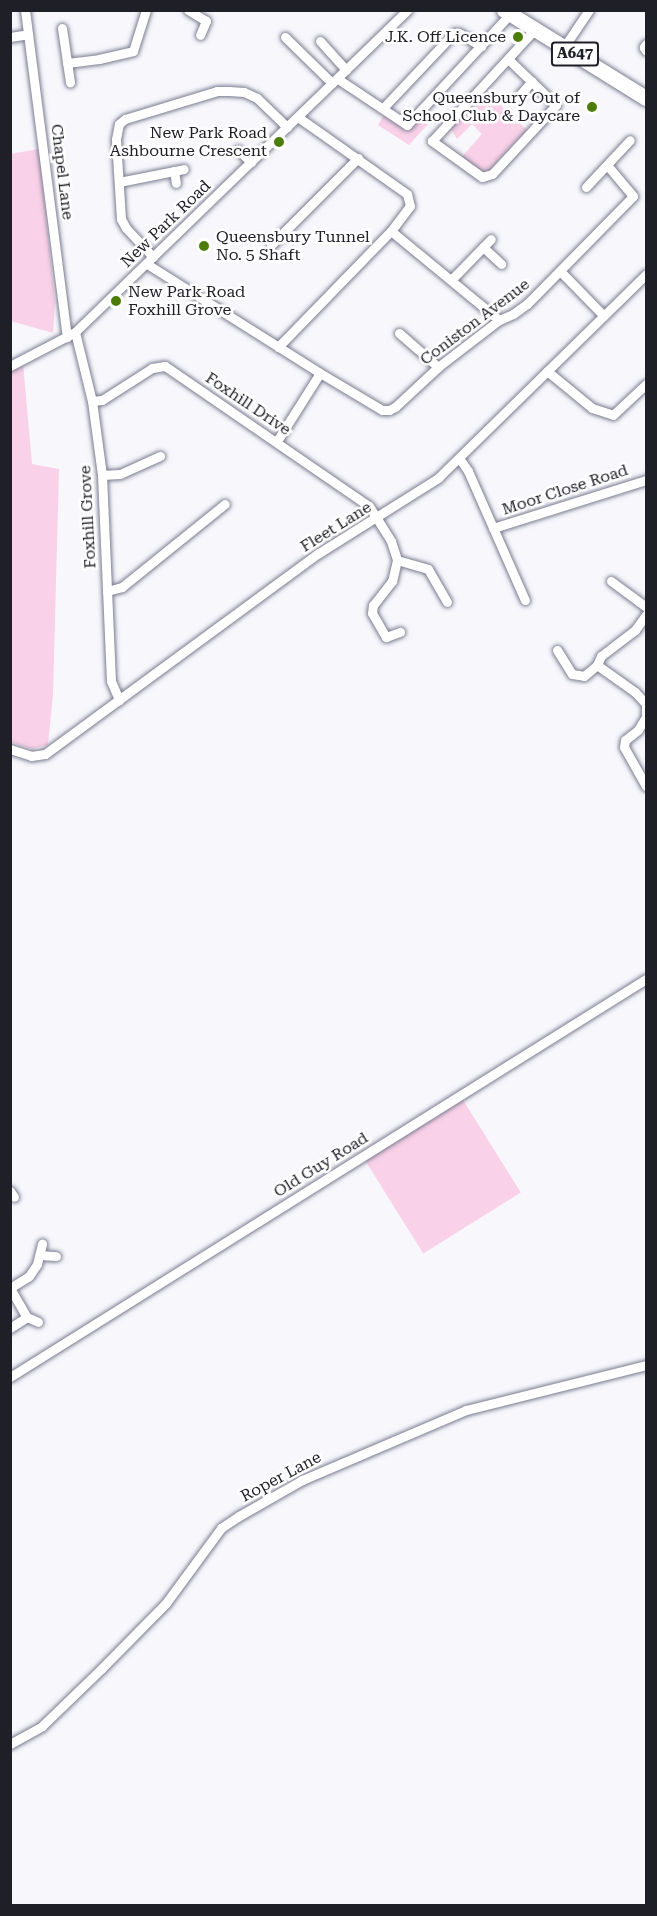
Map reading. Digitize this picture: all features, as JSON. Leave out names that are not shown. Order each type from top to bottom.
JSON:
[{"type":"main road","name":"A647","points":[[507,12],[646,98]]},
{"type":"street","name":"Chapel Lane","points":[[25,10],[71,335]]},
{"type":"street","points":[[67,63],[133,51],[146,10]]},
{"type":"street","points":[[188,10],[206,21],[200,35]]},
{"type":"street","name":"New Park Road","points":[[10,366],[71,335],[407,10]]},
{"type":"street","points":[[564,47],[589,10]]},
{"type":"street","points":[[285,37],[335,81],[407,124],[481,46],[507,12]]},
{"type":"street","points":[[62,28],[70,82]]},
{"type":"street","points":[[509,60],[556,105],[488,177],[483,177],[432,141],[509,60],[535,28]]},
{"type":"street","points":[[383,108],[454,33],[459,33],[481,46]]},
{"type":"street","points":[[10,37],[28,34]]},
{"type":"street","points":[[320,42],[346,70]]},
{"type":"street","points":[[646,44],[646,51]]},
{"type":"street","points":[[518,97],[532,81]]},
{"type":"street","points":[[277,441],[320,373],[150,261],[123,224],[117,131],[119,124],[125,119],[217,91],[244,92],[257,98],[287,127]]},
{"type":"street","points":[[278,347],[391,231],[407,213],[410,199],[407,194],[358,158],[298,117]]},
{"type":"street","points":[[586,187],[630,141]]},
{"type":"street","points":[[238,150],[251,162]]},
{"type":"street","points":[[271,245],[358,158]]},
{"type":"street","name":"Coniston Avenue","points":[[320,373],[382,410],[395,407],[438,367],[499,320],[527,304],[561,272],[633,196],[607,165]]},
{"type":"street","points":[[119,182],[179,170],[176,183]]},
{"type":"street","points":[[391,231],[499,320]]},
{"type":"street","points":[[451,280],[491,239]]},
{"type":"street","points":[[483,247],[501,264]]},
{"type":"street","points":[[561,272],[603,315]]},
{"type":"street","name":"Fleet Lane","points":[[10,749],[32,756],[45,754],[319,554],[438,478],[646,273]]},
{"type":"street","points":[[399,333],[438,367]]},
{"type":"street","name":"Foxhill Grove","points":[[71,335],[92,401],[102,475],[111,681],[119,700]]},
{"type":"street","name":"Foxhill Drive","points":[[92,401],[102,400],[152,368],[165,366],[369,506],[391,541],[397,560]]},
{"type":"street","points":[[547,371],[592,408],[613,416],[646,384]]},
{"type":"street","points":[[102,475],[120,474],[160,456]]},
{"type":"street","points":[[459,458],[468,471],[525,600]]},
{"type":"street","name":"Moor Close Road","points":[[494,528],[646,480]]},
{"type":"street","points":[[107,591],[122,587],[225,504]]},
{"type":"street","points":[[400,632],[383,640],[372,613],[373,606],[392,581],[397,560],[428,569],[447,602]]},
{"type":"street","points":[[612,581],[646,607]]},
{"type":"street","points":[[557,650],[572,674],[584,676],[597,665],[601,656],[635,630],[646,615]]},
{"type":"street","points":[[597,665],[635,692],[646,704],[646,717],[638,730],[625,740],[624,747],[646,786]]},
{"type":"street","name":"Old Guy Road","points":[[10,1377],[646,979]]},
{"type":"street","points":[[38,1322],[27,1317],[10,1288],[29,1276],[38,1264],[42,1244]]},
{"type":"street","points":[[40,1255],[56,1256]]},
{"type":"street","points":[[10,1328],[27,1317]]},
{"type":"street","name":"Roper Lane","points":[[10,1744],[42,1726],[108,1662],[166,1603],[221,1528],[239,1516],[302,1480],[466,1410],[646,1365]]},
{"type":"shaded area","points":[[480,94],[484,101],[490,102],[494,99],[527,130],[485,174],[460,159],[482,134],[472,124],[457,139],[449,126],[462,114],[466,117],[476,111],[476,99]]},
{"type":"shaded area","points":[[384,115],[408,131],[421,117],[428,124],[409,145],[378,125]]},
{"type":"shaded area","points":[[39,149],[55,301],[53,333],[11,321],[10,154]]},
{"type":"shaded area","points":[[23,363],[32,464],[59,469],[53,694],[48,745],[32,749],[11,742],[10,372]]},
{"type":"shaded area","points":[[463,1100],[521,1192],[423,1253],[365,1161]]},
{"type":"place","name":"J.K. Off Licence","points":[[518,37]]},
{"type":"place","name":"Queensbury Out of School Club & Daycare","points":[[592,107]]},
{"type":"place","name":"New Park Road Ashbourne Crescent","points":[[279,142]]},
{"type":"place","name":"Queensbury Tunnel No. 5 Shaft","points":[[204,246]]},
{"type":"place","name":"New Park Road Foxhill Grove","points":[[116,301]]}]
